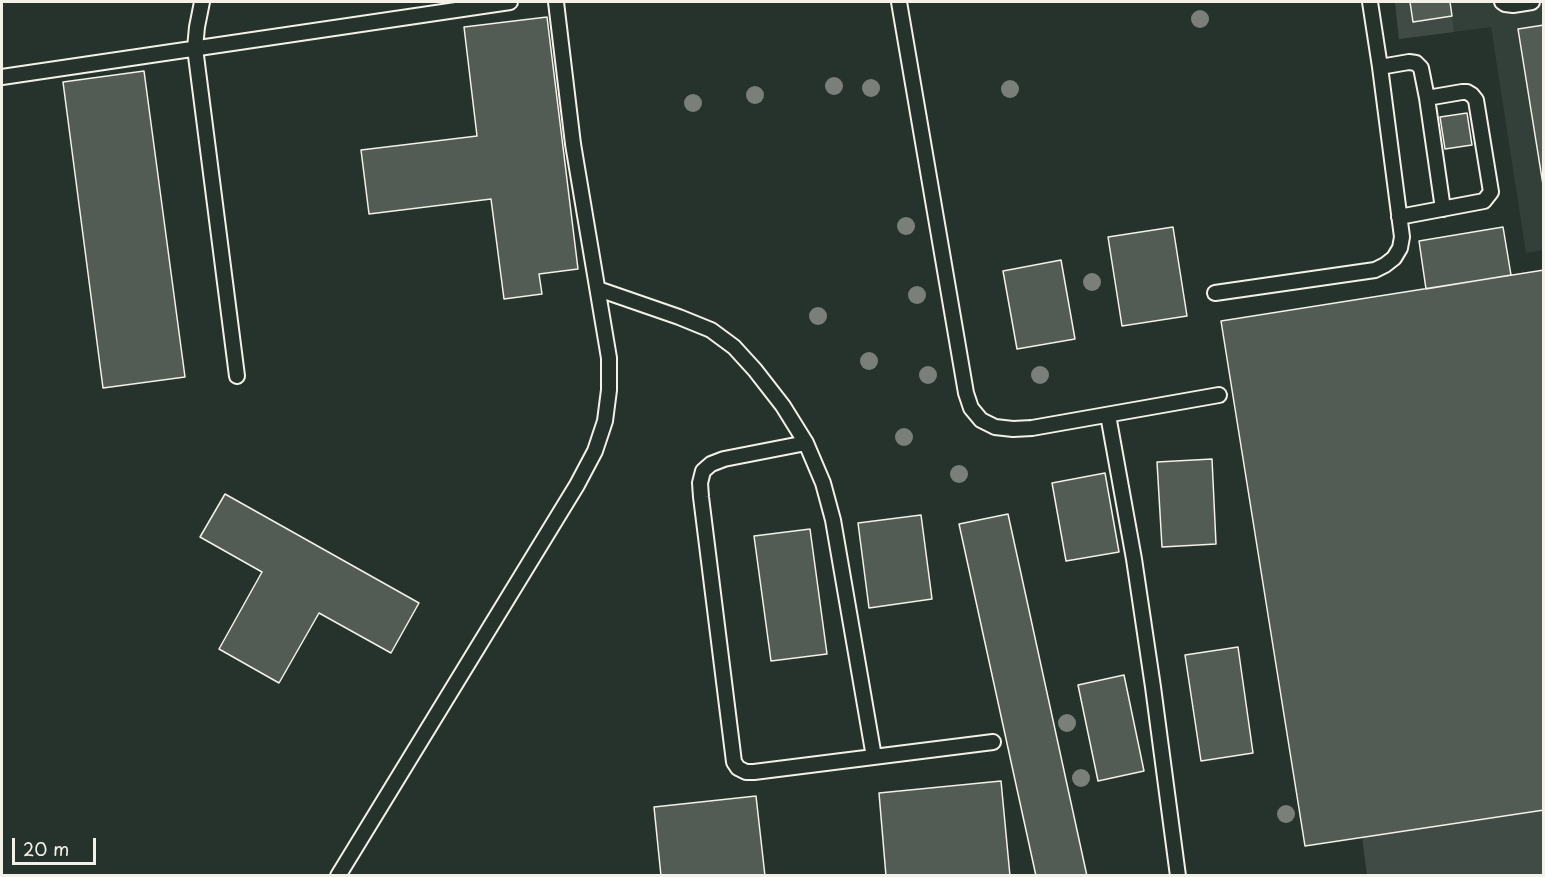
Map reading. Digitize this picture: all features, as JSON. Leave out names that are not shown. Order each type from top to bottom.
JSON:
[{"type":"lane","points":[[202,2],[195,48],[237,376]]},
{"type":"lane","points":[[2,77],[510,2]]},
{"type":"lane","points":[[338,876],[565,505],[595,451],[605,421],[609,390],[609,358],[573,144],[556,2]]},
{"type":"lane","points":[[899,2],[966,393],[971,408],[981,420],[995,427],[1013,429],[1032,428],[1219,395]]},
{"type":"lane","points":[[1215,293],[1375,270],[1394,258],[1400,248],[1402,237],[1370,2]]},
{"type":"lane","points":[[1502,2],[1513,5],[1532,2]]},
{"type":"lane","points":[[1380,67],[1409,62],[1416,63],[1421,68],[1443,209]]},
{"type":"lane","points":[[1399,217],[1484,201],[1491,192],[1476,100],[1467,92],[1427,99]]},
{"type":"lane","points":[[598,289],[690,321],[711,330],[734,347],[783,406],[806,443],[823,483],[833,520],[874,757]]},
{"type":"lane","points":[[1108,415],[1136,570],[1178,876]]},
{"type":"lane","points":[[806,443],[724,459],[711,464],[703,471],[700,483],[734,762],[738,768],[746,772],[754,772],[993,742]]},
{"type":"shaded area","points":[[1395,2],[1543,2],[1543,250],[1526,253],[1491,27],[1399,39]]},
{"type":"shaded area","points":[[1395,2],[1410,2],[1413,22],[1452,16],[1454,32],[1399,39]]},
{"type":"shaded area","points":[[1543,810],[1543,875],[1367,875],[1362,837]]},
{"type":"building","points":[[1410,2],[1450,2],[1452,16],[1413,22]]},
{"type":"building","points":[[547,17],[578,269],[539,274],[542,294],[504,299],[491,199],[369,214],[361,150],[477,136],[464,27]]},
{"type":"building","points":[[1544,25],[1544,191],[1518,29]]},
{"type":"building","points":[[144,71],[185,377],[103,388],[63,82]]},
{"type":"building","points":[[1467,113],[1472,145],[1445,149],[1440,117]]},
{"type":"building","points":[[1173,227],[1187,316],[1122,326],[1108,237]]},
{"type":"building","points":[[1503,227],[1511,275],[1426,289],[1419,241]]},
{"type":"building","points":[[1061,260],[1075,339],[1017,349],[1003,271]]},
{"type":"building","points":[[1544,270],[1544,810],[1305,846],[1221,321]]},
{"type":"building","points":[[1212,459],[1216,544],[1162,547],[1157,462]]},
{"type":"building","points":[[1105,473],[1119,552],[1066,561],[1052,483]]},
{"type":"building","points":[[225,494],[419,603],[391,653],[319,613],[279,683],[219,649],[262,572],[200,537]]},
{"type":"building","points":[[1008,514],[1087,876],[1036,876],[959,524]]},
{"type":"building","points":[[921,515],[932,599],[869,608],[858,523]]},
{"type":"building","points":[[810,529],[827,654],[771,661],[754,536]]},
{"type":"building","points":[[1238,647],[1253,753],[1201,761],[1185,655]]},
{"type":"building","points":[[1124,675],[1144,771],[1098,781],[1078,685]]},
{"type":"building","points":[[1001,781],[1010,876],[886,876],[879,793]]},
{"type":"building","points":[[756,796],[765,876],[661,876],[654,807]]}]
